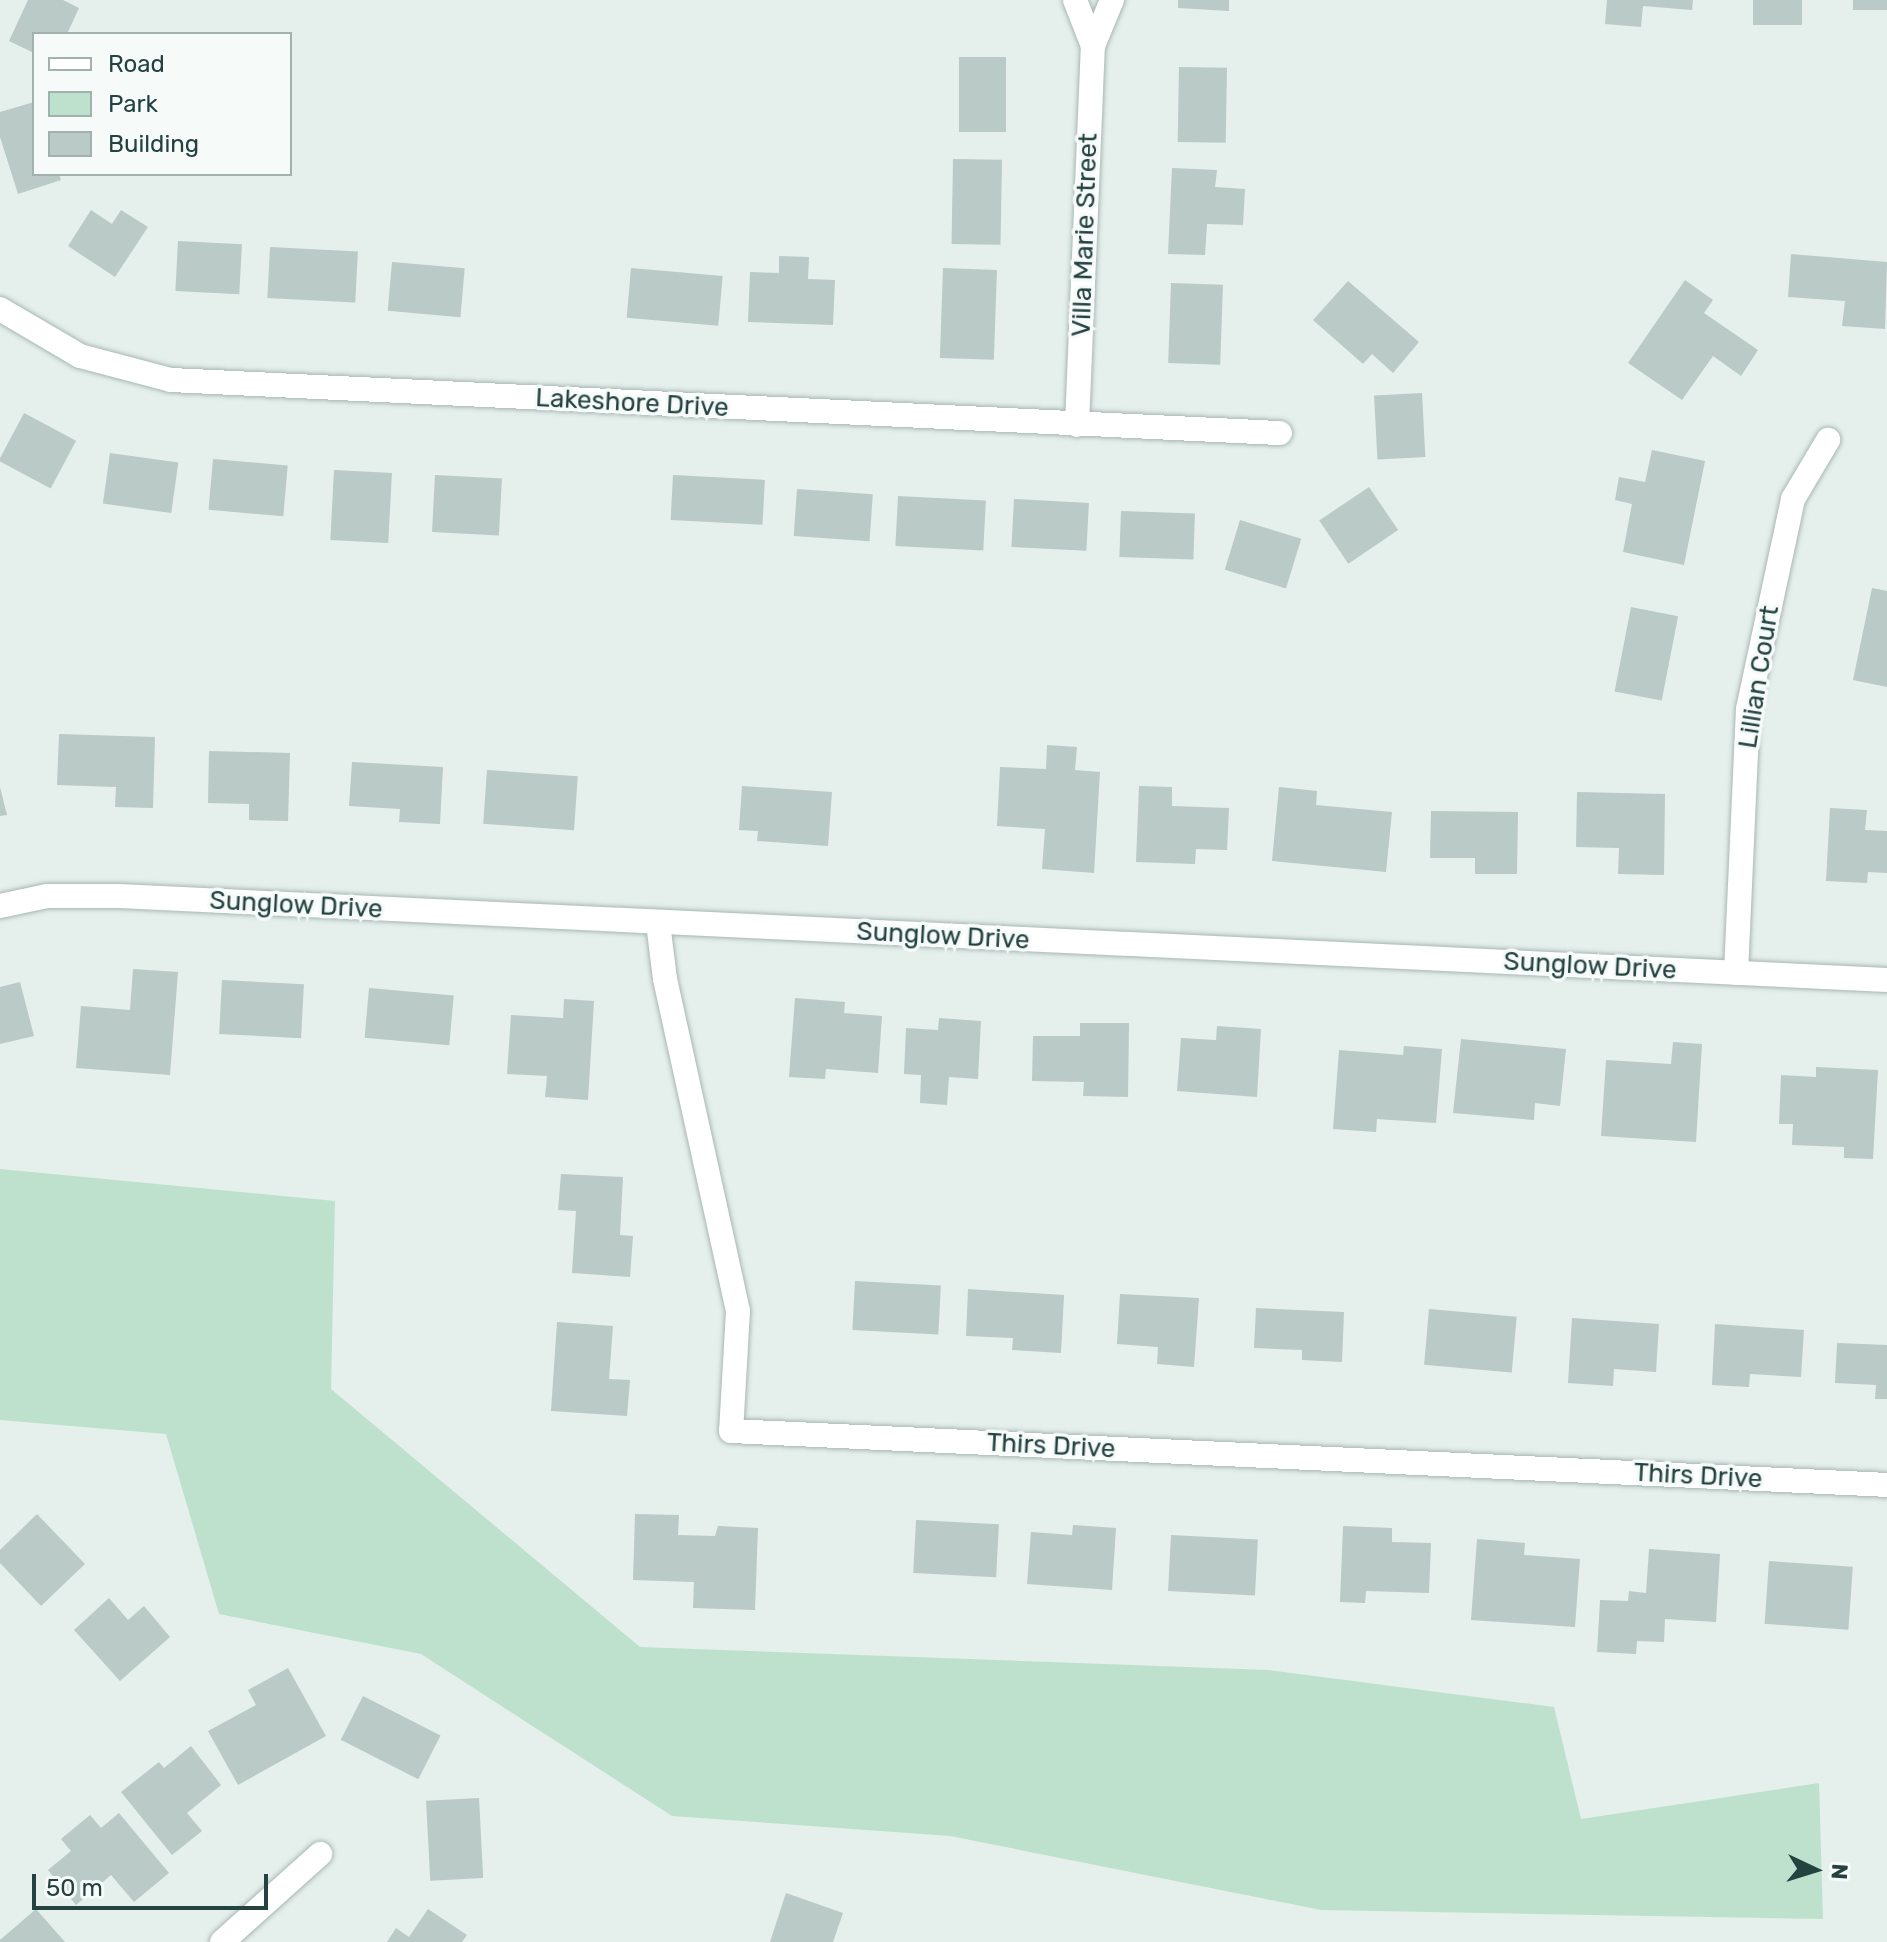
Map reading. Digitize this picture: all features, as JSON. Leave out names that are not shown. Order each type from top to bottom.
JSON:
[{"type":"street","name":"Villa Marie Street","points":[[1075,0],[1093,46]]},
{"type":"street","name":"Villa Marie Street","points":[[1077,425],[1093,46],[1112,0]]},
{"type":"street","name":"Lakeshore Drive","points":[[0,309],[80,356],[171,380],[1280,433]]},
{"type":"street","name":"Lillian Court","points":[[1736,973],[1748,709],[1793,499],[1828,440]]},
{"type":"street","name":"Sunglow Drive","points":[[0,906],[47,896],[119,896],[1887,980]]},
{"type":"street","name":"Thirs Drive","points":[[658,923],[665,979],[738,1311],[731,1431],[1887,1485]]},
{"type":"street","points":[[222,1942],[320,1854]]},
{"type":"green space","points":[[0,1169],[335,1201],[331,1389],[640,1647],[1268,1670],[1554,1707],[1581,1819],[1819,1783],[1823,1919],[1321,1910],[950,1836],[672,1816],[421,1654],[219,1614],[166,1434],[0,1420]]},
{"type":"building","points":[[28,0],[63,0],[79,8],[68,32],[32,32],[32,52],[9,41]]},
{"type":"building","points":[[1178,0],[1229,0],[1229,11],[1178,8]]},
{"type":"building","points":[[1607,0],[1693,0],[1692,10],[1643,6],[1641,27],[1605,24]]},
{"type":"building","points":[[1753,0],[1802,0],[1802,25],[1753,25]]},
{"type":"building","points":[[1853,0],[1887,0],[1887,10],[1853,10]]},
{"type":"building","points":[[959,57],[1006,57],[1006,132],[959,132]]},
{"type":"building","points":[[1179,67],[1227,68],[1226,143],[1178,142]]},
{"type":"building","points":[[32,103],[32,176],[60,176],[61,180],[18,194],[0,137],[0,112]]},
{"type":"building","points":[[953,159],[1002,160],[1001,245],[952,244]]},
{"type":"building","points":[[1172,168],[1217,170],[1215,187],[1245,189],[1243,225],[1207,224],[1205,255],[1168,254]]},
{"type":"building","points":[[91,210],[112,224],[121,210],[148,227],[115,277],[68,246]]},
{"type":"building","points":[[178,241],[242,244],[239,294],[175,291]]},
{"type":"building","points":[[270,247],[358,252],[355,303],[267,298]]},
{"type":"building","points":[[1791,254],[1887,262],[1885,329],[1842,326],[1845,301],[1788,297]]},
{"type":"building","points":[[779,256],[809,257],[808,279],[835,280],[833,325],[748,322],[750,272],[779,273]]},
{"type":"building","points":[[392,262],[465,268],[460,317],[388,311]]},
{"type":"building","points":[[631,268],[723,276],[718,326],[627,318]]},
{"type":"building","points":[[943,268],[997,270],[994,360],[940,358]]},
{"type":"building","points":[[1685,280],[1713,300],[1704,313],[1758,350],[1741,376],[1713,356],[1682,400],[1628,363]]},
{"type":"building","points":[[1348,281],[1419,342],[1393,373],[1372,354],[1363,364],[1313,320]]},
{"type":"building","points":[[1171,283],[1223,285],[1220,365],[1168,363]]},
{"type":"building","points":[[1422,393],[1425,457],[1377,459],[1374,396]]},
{"type":"building","points":[[24,413],[76,441],[51,488],[0,461]]},
{"type":"building","points":[[1652,450],[1705,461],[1684,565],[1623,552],[1632,504],[1615,500],[1619,477],[1645,482]]},
{"type":"building","points":[[110,453],[178,463],[171,513],[103,504]]},
{"type":"building","points":[[213,459],[288,466],[283,516],[209,510]]},
{"type":"building","points":[[334,470],[392,473],[388,543],[330,540]]},
{"type":"building","points":[[435,475],[502,479],[499,535],[432,532]]},
{"type":"building","points":[[673,475],[765,480],[763,525],[671,520]]},
{"type":"building","points":[[1369,487],[1398,530],[1348,564],[1319,521]]},
{"type":"building","points":[[797,489],[873,494],[870,541],[794,536]]},
{"type":"building","points":[[898,496],[986,501],[983,551],[895,546]]},
{"type":"building","points":[[1014,499],[1089,503],[1086,551],[1011,547]]},
{"type":"building","points":[[1121,511],[1195,514],[1193,560],[1119,557]]},
{"type":"building","points":[[1240,520],[1301,539],[1286,588],[1225,570]]},
{"type":"building","points":[[1872,588],[1887,591],[1887,687],[1853,680]]},
{"type":"building","points":[[1631,607],[1678,616],[1662,701],[1615,691]]},
{"type":"building","points":[[59,734],[155,737],[153,808],[115,807],[116,787],[57,785]]},
{"type":"building","points":[[1047,745],[1077,747],[1075,770],[1100,772],[1094,873],[1042,869],[1045,829],[997,826],[1000,767],[1046,769]]},
{"type":"building","points":[[209,751],[290,753],[288,821],[249,820],[249,804],[208,803]]},
{"type":"building","points":[[352,762],[443,767],[440,824],[399,822],[400,809],[349,806]]},
{"type":"building","points":[[487,770],[578,776],[574,830],[483,824]]},
{"type":"building","points":[[742,786],[832,792],[828,846],[757,841],[758,831],[739,830]]},
{"type":"building","points":[[1139,786],[1172,787],[1172,806],[1229,808],[1227,850],[1196,849],[1195,864],[1136,862]]},
{"type":"building","points":[[0,787],[7,815],[0,816]]},
{"type":"building","points":[[1279,787],[1317,791],[1316,805],[1392,812],[1386,872],[1272,861]]},
{"type":"building","points":[[1577,792],[1665,794],[1664,875],[1618,874],[1619,848],[1576,847]]},
{"type":"building","points":[[1830,808],[1867,810],[1865,830],[1887,831],[1887,873],[1868,872],[1867,883],[1826,881]]},
{"type":"building","points":[[1431,811],[1518,812],[1517,874],[1475,874],[1475,858],[1430,858]]},
{"type":"building","points":[[133,969],[178,972],[170,1075],[76,1068],[81,1006],[130,1010]]},
{"type":"building","points":[[222,980],[304,984],[301,1038],[219,1034]]},
{"type":"building","points":[[20,982],[34,1036],[0,1044],[0,987]]},
{"type":"building","points":[[369,988],[454,995],[449,1045],[365,1038]]},
{"type":"building","points":[[795,998],[845,1002],[844,1013],[882,1016],[878,1073],[826,1069],[825,1079],[789,1077]]},
{"type":"building","points":[[564,999],[594,1001],[588,1100],[545,1097],[547,1076],[507,1074],[511,1015],[563,1018]]},
{"type":"building","points":[[939,1018],[981,1021],[978,1079],[949,1077],[947,1105],[920,1103],[921,1075],[904,1074],[906,1028],[938,1030]]},
{"type":"building","points":[[1080,1023],[1129,1023],[1128,1097],[1083,1096],[1084,1082],[1032,1081],[1033,1036],[1080,1036]]},
{"type":"building","points":[[1217,1026],[1261,1029],[1257,1097],[1177,1091],[1181,1038],[1216,1040]]},
{"type":"building","points":[[1461,1039],[1566,1049],[1560,1106],[1535,1103],[1534,1120],[1453,1113]]},
{"type":"building","points":[[1673,1042],[1702,1044],[1696,1142],[1601,1136],[1606,1060],[1671,1064]]},
{"type":"building","points":[[1404,1046],[1442,1049],[1436,1123],[1377,1119],[1376,1132],[1333,1129],[1339,1050],[1403,1055]]},
{"type":"building","points":[[1816,1067],[1878,1070],[1873,1159],[1844,1158],[1844,1147],[1792,1145],[1793,1124],[1779,1124],[1781,1075],[1816,1077]]},
{"type":"building","points":[[561,1174],[623,1177],[620,1235],[633,1236],[630,1277],[572,1273],[576,1211],[558,1210]]},
{"type":"building","points":[[855,1281],[941,1286],[938,1334],[852,1330]]},
{"type":"building","points":[[968,1289],[1064,1295],[1061,1353],[1012,1350],[1013,1338],[966,1336]]},
{"type":"building","points":[[1120,1294],[1199,1298],[1194,1367],[1157,1364],[1158,1347],[1117,1344]]},
{"type":"building","points":[[1256,1308],[1344,1312],[1342,1362],[1302,1360],[1302,1350],[1254,1348]]},
{"type":"building","points":[[1429,1309],[1517,1317],[1512,1372],[1424,1365]]},
{"type":"building","points":[[1572,1318],[1659,1324],[1656,1372],[1614,1369],[1613,1386],[1568,1383]]},
{"type":"building","points":[[557,1322],[613,1326],[609,1379],[630,1380],[627,1416],[551,1411]]},
{"type":"building","points":[[1715,1324],[1804,1330],[1801,1377],[1750,1374],[1749,1387],[1712,1385]]},
{"type":"building","points":[[1837,1343],[1887,1345],[1887,1399],[1875,1399],[1876,1385],[1835,1383]]},
{"type":"building","points":[[37,1514],[85,1564],[41,1606],[0,1563],[0,1550]]},
{"type":"building","points":[[635,1514],[679,1515],[678,1535],[715,1536],[718,1526],[758,1528],[755,1610],[693,1608],[694,1582],[633,1580]]},
{"type":"building","points":[[916,1520],[999,1524],[996,1577],[913,1573]]},
{"type":"building","points":[[1073,1525],[1116,1528],[1112,1590],[1027,1584],[1031,1532],[1072,1535]]},
{"type":"building","points":[[1343,1526],[1392,1528],[1392,1542],[1431,1543],[1429,1593],[1366,1591],[1365,1603],[1340,1602]]},
{"type":"building","points":[[1171,1535],[1258,1540],[1255,1595],[1168,1591]]},
{"type":"building","points":[[1477,1539],[1525,1543],[1524,1555],[1580,1559],[1575,1627],[1471,1620]]},
{"type":"building","points":[[1649,1549],[1720,1554],[1716,1622],[1665,1619],[1664,1642],[1637,1641],[1636,1654],[1597,1652],[1600,1600],[1628,1601],[1629,1591],[1646,1593]]},
{"type":"building","points":[[1769,1561],[1853,1567],[1848,1630],[1765,1624]]},
{"type":"building","points":[[109,1598],[128,1620],[144,1606],[170,1637],[120,1681],[74,1630]]},
{"type":"building","points":[[288,1668],[326,1736],[238,1785],[208,1731],[256,1705],[248,1690]]},
{"type":"building","points":[[363,1696],[441,1735],[418,1779],[341,1740]]},
{"type":"building","points":[[191,1746],[221,1785],[187,1813],[202,1831],[172,1855],[121,1792],[159,1762],[164,1768]]},
{"type":"building","points":[[479,1798],[483,1878],[430,1881],[426,1801]]},
{"type":"building","points":[[119,1813],[169,1873],[134,1902],[111,1875],[76,1905],[48,1870],[71,1851],[61,1839],[90,1815],[101,1828]]},
{"type":"building","points":[[786,1893],[843,1913],[833,1942],[770,1942]]},
{"type":"building","points":[[36,1909],[65,1942],[0,1942],[0,1940]]},
{"type":"building","points":[[428,1909],[467,1935],[462,1942],[387,1942],[396,1928],[409,1937]]}]
